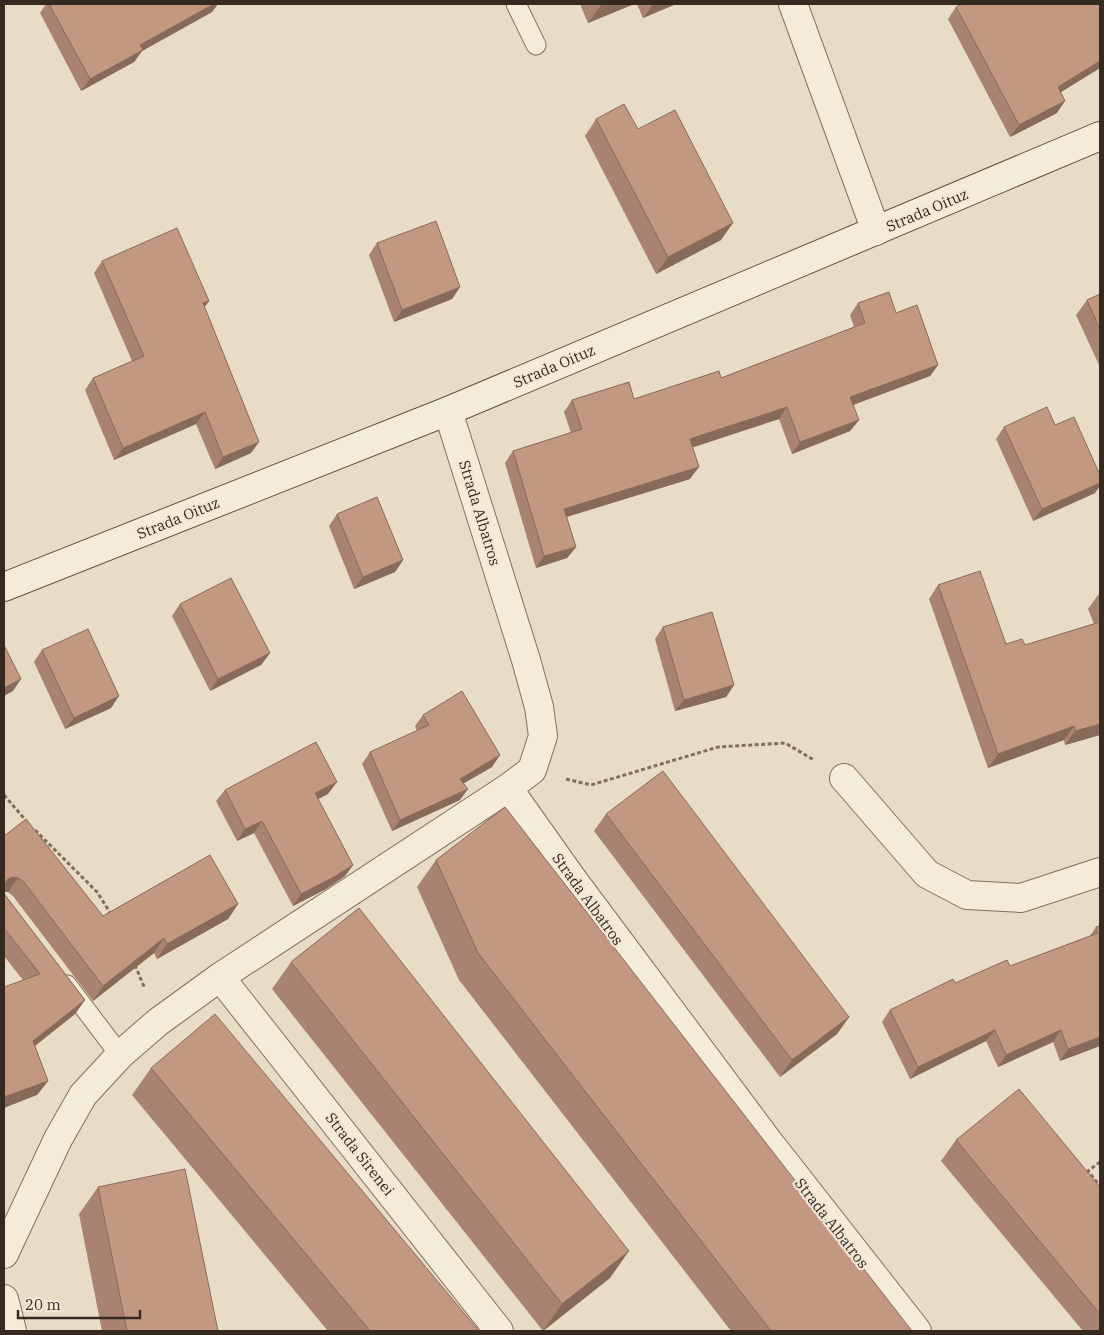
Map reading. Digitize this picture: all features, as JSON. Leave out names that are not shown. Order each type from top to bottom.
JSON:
[{"type":"street","points":[[794,4],[876,231]]},
{"type":"street","name":"Strada Oituz","points":[[4,587],[448,411],[1100,136]]},
{"type":"street","name":"Strada Albatros","points":[[448,411],[539,707],[543,736],[532,770]]},
{"type":"street","points":[[4,1254],[58,1139],[83,1095],[120,1055],[158,1022],[220,977],[508,788],[532,770]]},
{"type":"street","points":[[844,778],[928,874],[967,895],[1021,898],[1100,872]]},
{"type":"street","name":"Strada Albatros","points":[[508,788],[571,877],[768,1141],[916,1331]]},
{"type":"street","name":"Strada Sirenei","points":[[220,977],[500,1331]]},
{"type":"street","points":[[4,1299],[12,1331]]},
{"type":"lane","points":[[516,4],[536,45]]},
{"type":"lane","points":[[56,971],[120,1055]]},
{"type":"path","points":[[532,770],[591,785],[718,747],[786,743],[844,778]]},
{"type":"path","points":[[4,796],[28,823]]},
{"type":"path","points":[[35,830],[96,892],[113,917]]},
{"type":"path","points":[[133,960],[158,1022]]},
{"type":"path","points":[[1100,1162],[1088,1171],[1100,1186]]},
{"type":"building","points":[[49,4],[214,4],[140,45],[143,50],[90,79]]},
{"type":"building","points":[[962,4],[1100,4],[1100,61],[1058,87],[1065,101],[1019,125],[956,7]]},
{"type":"building","points":[[624,104],[638,129],[675,110],[733,223],[668,257],[596,119]]},
{"type":"building","points":[[436,221],[460,287],[402,310],[377,243]]},
{"type":"building","points":[[177,228],[209,301],[203,303],[259,442],[223,457],[205,412],[123,448],[93,378],[144,356],[102,261]]},
{"type":"building","points":[[889,292],[896,313],[917,305],[938,365],[850,397],[859,420],[800,442],[787,407],[690,439],[699,467],[564,509],[576,547],[544,556],[513,451],[582,429],[572,400],[629,382],[634,399],[719,371],[721,378],[865,323],[858,303]]},
{"type":"building","points":[[1100,294],[1100,330],[1087,300]]},
{"type":"building","points":[[1047,407],[1055,425],[1074,417],[1100,475],[1100,483],[1042,509],[1004,427]]},
{"type":"building","points":[[377,497],[403,560],[363,577],[337,514]]},
{"type":"building","points":[[980,571],[1006,644],[1022,639],[1025,645],[1100,622],[1100,724],[1075,731],[1074,726],[998,754],[938,585]]},
{"type":"building","points":[[231,578],[270,653],[218,679],[180,604]]},
{"type":"building","points":[[712,612],[734,685],[684,700],[663,627]]},
{"type":"building","points":[[88,629],[119,696],[74,718],[42,650]]},
{"type":"building","points":[[4,645],[21,679],[4,688]]},
{"type":"building","points":[[462,691],[500,755],[460,779],[468,789],[400,820],[370,752],[429,725],[423,715]]},
{"type":"building","points":[[316,742],[337,782],[315,793],[353,865],[301,894],[262,821],[245,829],[225,790]]},
{"type":"building","points":[[663,771],[849,1017],[792,1060],[606,814]]},
{"type":"building","points":[[505,807],[912,1331],[771,1331],[478,953],[436,860]]},
{"type":"building","points":[[26,819],[103,916],[210,855],[238,904],[167,944],[164,938],[103,986],[23,881],[13,877],[4,884],[4,836]]},
{"type":"building","points":[[4,891],[5,895],[85,1000],[33,1041],[48,1081],[4,1097],[4,987],[40,974],[4,928]]},
{"type":"building","points":[[359,908],[629,1251],[562,1304],[291,962]]},
{"type":"building","points":[[1100,926],[1100,1037],[1068,1049],[1061,1030],[1006,1055],[995,1030],[918,1067],[890,1010],[953,979],[955,983],[1007,960],[1010,966],[1098,933],[1096,927]]},
{"type":"building","points":[[215,1014],[479,1331],[370,1331],[151,1068]]},
{"type":"building","points":[[1019,1089],[1100,1187],[1100,1314],[956,1140]]},
{"type":"building","points":[[185,1169],[218,1331],[127,1331],[98,1187]]}]
